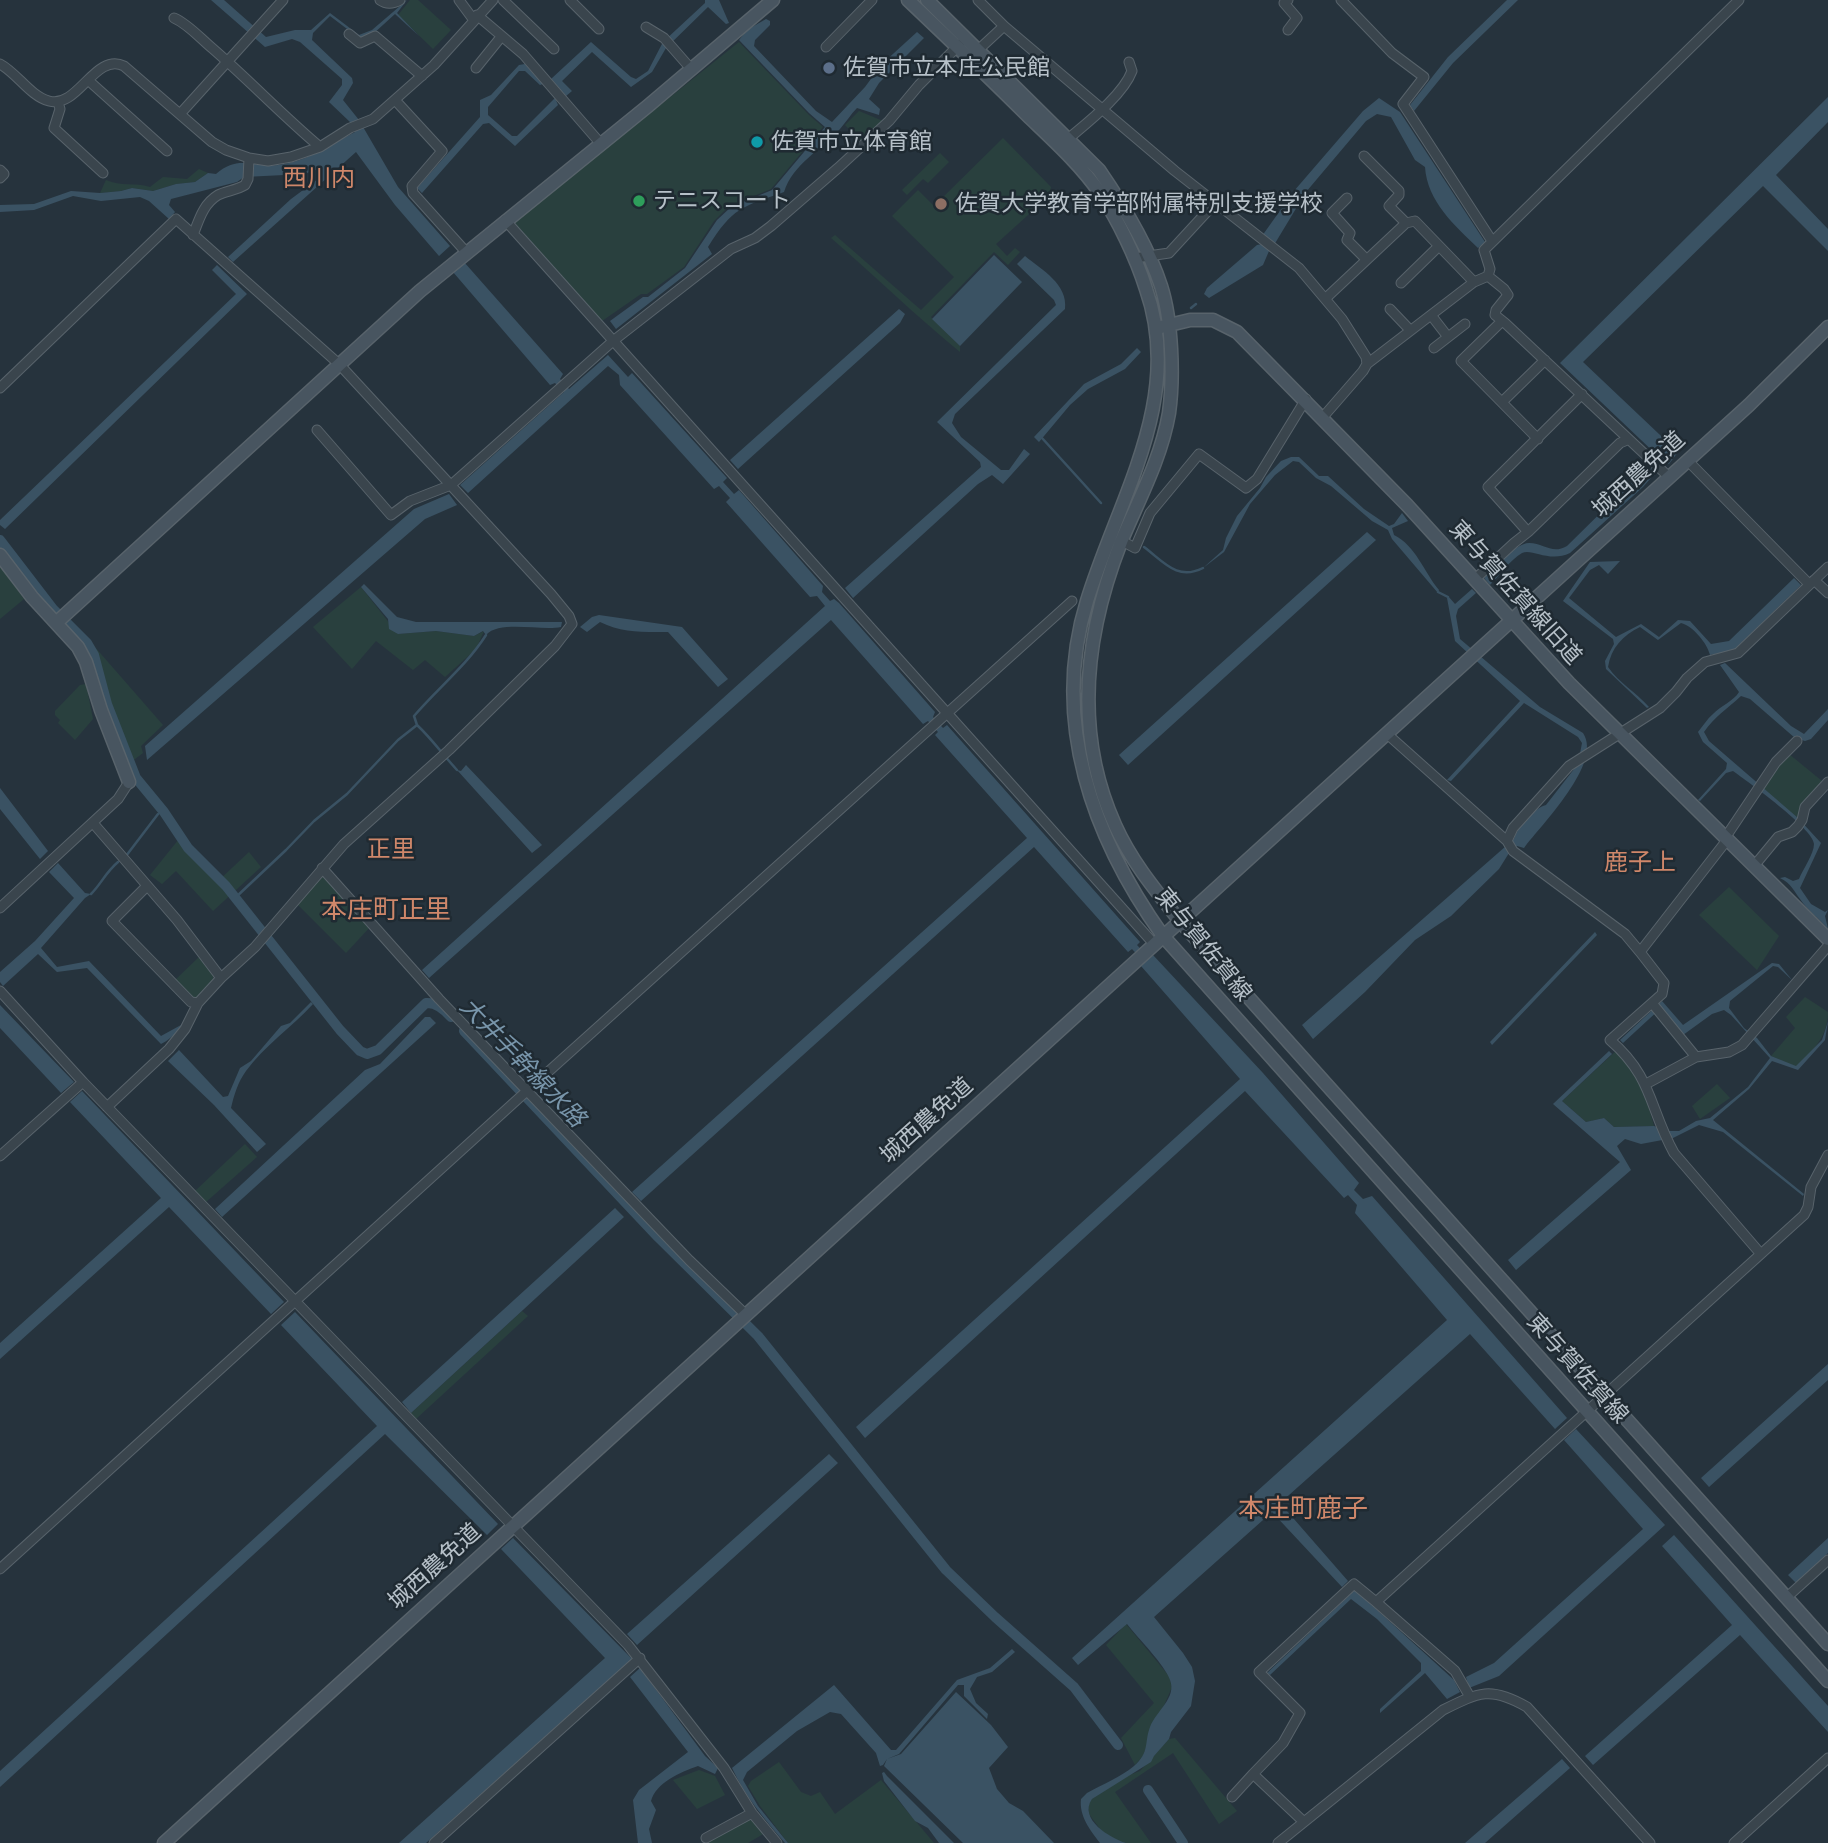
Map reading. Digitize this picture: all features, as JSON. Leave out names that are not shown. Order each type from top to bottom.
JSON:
[{"type":"main road","points":[[59,619],[420,291],[692,70],[773,0]]},
{"type":"main road","name":"東与賀佐賀線","points":[[908,0],[962,43],[1099,170],[1149,257],[1162,288],[1171,351],[1169,412],[1153,473],[1122,541],[1099,605],[1091,643],[1088,681],[1095,756],[1115,825],[1139,869],[1180,921],[1828,1644]]},
{"type":"main road","name":"東与賀佐賀線","points":[[927,0],[962,43]]},
{"type":"main road","name":"東与賀佐賀線","points":[[974,54],[1100,193],[1135,258],[1148,292],[1159,350],[1154,410],[1135,476],[1086,602],[1074,680],[1075,720],[1088,794],[1102,832],[1142,906],[1150,948],[1586,1412],[1765,1617],[1828,1681]]},
{"type":"main road","name":"東与賀佐賀線旧道","points":[[1155,328],[1190,320],[1213,320],[1237,332],[1408,505],[1569,683],[1828,939]]},
{"type":"main road","name":"城西農免道","points":[[164,1843],[1511,620],[1662,470],[1687,460],[1749,405],[1828,327]]},
{"type":"main road","points":[[0,555],[32,597],[59,619],[78,646],[129,782]]},
{"type":"street","points":[[180,114],[283,0]]},
{"type":"street","points":[[380,0],[384,3],[400,0]]},
{"type":"street","points":[[459,0],[475,17],[523,54],[601,144]]},
{"type":"street","points":[[0,64],[38,95],[48,101],[58,102],[108,64],[117,62],[212,142],[249,160],[268,161],[310,152],[365,122],[422,76],[493,0]]},
{"type":"street","points":[[503,0],[554,49]]},
{"type":"street","points":[[570,0],[599,29]]},
{"type":"street","points":[[826,47],[872,0]]},
{"type":"street","points":[[978,0],[1004,26],[1101,109],[1261,240],[1300,268],[1354,336],[1367,364]]},
{"type":"street","points":[[1288,0],[1284,3],[1297,18],[1288,30]]},
{"type":"street","points":[[1341,0],[1392,53],[1424,77],[1403,104],[1407,114],[1492,241]]},
{"type":"street","points":[[1488,276],[1490,269],[1484,250],[1492,241],[1738,0]]},
{"type":"street","points":[[174,18],[228,61],[320,147]]},
{"type":"street","points":[[974,54],[1004,26]]},
{"type":"street","points":[[646,27],[664,38],[692,70]]},
{"type":"street","points":[[348,34],[360,43],[375,36],[422,76]]},
{"type":"street","points":[[476,68],[501,37]]},
{"type":"street","points":[[317,430],[391,515],[410,501],[446,489],[613,341],[731,250],[755,238],[838,168],[889,121],[962,43]]},
{"type":"street","points":[[1068,139],[1101,109],[1129,78],[1132,71],[1129,62]]},
{"type":"street","points":[[89,80],[167,151]]},
{"type":"street","points":[[395,100],[442,151],[412,186],[415,196],[466,252]]},
{"type":"street","points":[[58,102],[60,109],[54,128],[103,173]]},
{"type":"street","points":[[1364,156],[1399,191],[1399,195],[1389,206],[1406,223]]},
{"type":"street","points":[[193,235],[209,202],[218,195],[242,187],[248,178],[249,160]]},
{"type":"street","points":[[0,170],[4,174],[0,178]]},
{"type":"street","points":[[1347,198],[1332,213],[1350,233],[1348,240],[1366,259]]},
{"type":"street","points":[[1135,258],[1169,253],[1215,203]]},
{"type":"street","points":[[0,388],[176,219],[339,364],[551,594],[569,616],[572,624],[555,646],[322,868],[265,935],[198,1003],[185,1029],[169,1049],[107,1107]]},
{"type":"street","points":[[505,220],[948,713],[1150,948]]},
{"type":"street","points":[[1326,298],[1406,223],[1415,221],[1474,282]]},
{"type":"street","points":[[1401,284],[1440,246]]},
{"type":"street","points":[[1323,417],[1354,384],[1367,364],[1474,282],[1488,276]]},
{"type":"street","points":[[1488,276],[1508,295],[1496,310],[1495,315],[1501,322],[1662,470]]},
{"type":"street","points":[[1390,309],[1410,330]]},
{"type":"street","points":[[1431,315],[1448,337]]},
{"type":"street","points":[[1501,322],[1461,361],[1538,439]]},
{"type":"street","points":[[1434,348],[1465,324]]},
{"type":"street","points":[[1502,402],[1545,360]]},
{"type":"street","points":[[1528,532],[1488,487],[1582,394]]},
{"type":"street","points":[[1122,541],[1135,548],[1150,513],[1199,454],[1246,488],[1257,479],[1306,400]]},
{"type":"street","points":[[1474,580],[1620,443],[1627,440]]},
{"type":"street","points":[[1687,460],[1812,582],[1828,593]]},
{"type":"street","points":[[1507,841],[1513,828],[1576,760],[1660,708],[1705,662],[1738,653],[1828,567]]},
{"type":"street","points":[[0,1569],[1072,601]]},
{"type":"street","points":[[1386,733],[1507,841],[1513,851],[1625,934],[1664,983],[1655,1006],[1610,1040],[1632,1061],[1646,1084],[1667,1140],[1688,1171],[1760,1253]]},
{"type":"street","points":[[1640,952],[1726,839],[1776,762],[1797,741]]},
{"type":"street","points":[[0,908],[118,799],[129,782]]},
{"type":"street","points":[[1754,866],[1778,837],[1792,832],[1800,823],[1805,807],[1828,782]]},
{"type":"street","points":[[93,823],[177,920],[221,978]]},
{"type":"street","points":[[322,868],[439,999],[689,1260],[740,1319]]},
{"type":"street","points":[[147,886],[112,921],[191,1002],[198,1003]]},
{"type":"street","points":[[1646,1084],[1696,1057],[1729,1052],[1742,1045],[1828,946]]},
{"type":"street","points":[[0,991],[83,1082],[640,1658],[726,1772],[752,1813],[777,1843]]},
{"type":"street","points":[[434,1010],[439,999]]},
{"type":"street","points":[[1655,1006],[1696,1057]]},
{"type":"street","points":[[0,1156],[83,1082]]},
{"type":"street","points":[[1376,1602],[1804,1214],[1808,1208],[1811,1187],[1828,1155]]},
{"type":"street","points":[[1786,1598],[1828,1560]]},
{"type":"street","points":[[1232,1797],[1283,1743],[1300,1713],[1259,1672],[1354,1584],[1455,1671],[1467,1693]]},
{"type":"street","points":[[434,1843],[640,1658]]},
{"type":"street","points":[[1278,1843],[1443,1710],[1467,1693],[1490,1692],[1509,1696],[1527,1707],[1650,1843]]},
{"type":"street","points":[[1734,1843],[1828,1758]]},
{"type":"street","points":[[1253,1774],[1304,1822]]},
{"type":"street","points":[[706,1838],[752,1813]]},
{"type":"green space","points":[[410,0],[418,0],[451,30],[433,49],[398,15]]},
{"type":"green space","points":[[739,42],[823,127],[771,189],[729,206],[714,221],[684,267],[647,294],[641,294],[602,321],[514,222]]},
{"type":"green space","points":[[859,111],[883,121],[861,142],[845,125]]},
{"type":"green space","points":[[1003,138],[1051,187],[1049,196],[996,244],[1007,256],[1015,248],[1020,252],[1008,265],[994,252],[931,317],[960,346],[960,352],[831,238],[835,235],[921,310],[954,277],[892,216],[918,190],[934,206]]},
{"type":"green space","points":[[940,153],[949,162],[928,183],[923,179],[907,195],[902,190]]},
{"type":"green space","points":[[199,169],[208,173],[195,182],[153,191],[132,188],[100,193],[106,180],[150,187],[163,177],[187,179]]},
{"type":"green space","points":[[0,566],[24,599],[0,619]]},
{"type":"green space","points":[[361,587],[398,634],[436,631],[474,636],[484,631],[476,649],[445,677],[425,660],[413,670],[376,641],[352,669],[313,627]]},
{"type":"green space","points":[[94,646],[163,725],[141,746],[143,753],[131,762],[109,700]]},
{"type":"green space","points":[[86,684],[93,719],[75,740],[58,723],[60,720],[55,711],[80,685]]},
{"type":"green space","points":[[1789,754],[1822,781],[1802,806],[1797,819],[1761,790]]},
{"type":"green space","points":[[179,839],[217,882],[249,852],[261,867],[213,911],[176,871],[162,884],[150,875]]},
{"type":"green space","points":[[323,872],[371,926],[346,953],[297,904]]},
{"type":"green space","points":[[1729,887],[1779,936],[1757,970],[1699,915]]},
{"type":"green space","points":[[199,957],[213,973],[213,979],[197,997],[190,997],[174,981]]},
{"type":"green space","points":[[1805,997],[1828,1012],[1827,1021],[1818,1042],[1796,1067],[1771,1056],[1795,1028],[1786,1017]]},
{"type":"green space","points":[[1617,1050],[1642,1084],[1654,1126],[1614,1127],[1604,1118],[1586,1122],[1562,1101]]},
{"type":"green space","points":[[1717,1084],[1730,1098],[1700,1119],[1692,1106]]},
{"type":"green space","points":[[245,1144],[257,1157],[206,1202],[195,1191]]},
{"type":"green space","points":[[522,1311],[528,1316],[416,1419],[411,1413]]},
{"type":"green space","points":[[1126,1624],[1169,1676],[1172,1687],[1143,1756],[1135,1765],[1121,1738],[1154,1703],[1106,1645]]},
{"type":"green space","points":[[1175,1738],[1237,1811],[1219,1824],[1173,1753],[1115,1792],[1151,1843],[1126,1843],[1110,1838],[1089,1814],[1088,1805],[1092,1799],[1124,1777],[1140,1771],[1169,1739]]},
{"type":"green space","points":[[779,1762],[801,1792],[811,1796],[820,1792],[835,1814],[881,1780],[934,1843],[788,1843],[748,1786],[751,1781]]},
{"type":"green space","points":[[699,1770],[715,1776],[725,1795],[697,1809],[673,1780]]},
{"type":"green space","points":[[751,1817],[765,1833],[748,1843],[707,1843]]},
{"type":"water","points":[[211,0],[224,0],[266,37],[295,30],[311,30],[330,13],[359,35],[372,30],[407,0],[397,13],[419,36],[395,14],[373,34],[359,38],[330,16],[313,33],[312,40],[352,78],[353,83],[343,100],[359,120],[398,187],[450,246],[439,256],[395,205],[356,152],[233,262],[228,257],[291,199],[318,179],[320,174],[316,170],[304,174],[244,177],[237,182],[171,199],[169,205],[175,212],[169,219],[149,201],[140,197],[101,201],[73,196],[34,210],[0,212],[0,205],[34,204],[71,191],[100,193],[132,188],[153,191],[195,182],[208,173],[216,174],[239,163],[290,163],[319,152],[355,132],[350,122],[329,102],[342,85],[342,79],[300,42],[292,39],[265,47]]},
{"type":"water","points":[[705,0],[719,0],[729,23],[726,24],[708,7],[666,48],[652,72],[631,87],[592,52],[562,81],[572,91],[566,96],[551,79],[591,42],[636,79],[648,71],[663,42],[705,3]]},
{"type":"water","points":[[1507,0],[1518,0],[1453,63],[1414,111],[1410,105],[1448,57]]},
{"type":"water","points":[[766,19],[770,21],[770,25],[755,40],[754,46],[816,111],[832,122],[865,87],[882,64],[917,32],[924,38],[879,83],[869,99],[880,109],[879,115],[857,108],[840,129],[794,173],[784,192],[748,205],[732,216],[708,247],[712,254],[616,329],[610,321],[643,297],[648,297],[685,268],[717,220],[731,207],[772,190],[825,127],[739,40],[747,30]]},
{"type":"water","points":[[525,64],[543,84],[540,85],[525,71],[519,71],[488,107],[488,115],[512,136],[517,136],[555,98],[558,105],[515,146],[489,123],[483,124],[422,193],[417,188],[480,117],[480,100],[491,95],[519,65]]},
{"type":"water","points":[[1828,97],[1828,122],[1776,175],[1828,229],[1828,251],[1763,186],[1583,362],[1678,452],[1669,464],[1665,462],[1643,487],[1570,553],[1555,557],[1522,553],[1490,585],[1484,578],[1517,547],[1529,543],[1552,549],[1567,546],[1660,458],[1560,363]]},
{"type":"water","points":[[1379,98],[1400,112],[1485,242],[1478,248],[1452,222],[1431,191],[1425,167],[1415,160],[1391,117],[1377,114],[1366,121],[1306,192],[1274,245],[1266,247],[1269,251],[1263,265],[1209,298],[1204,294],[1207,288],[1257,245],[1262,244],[1262,236],[1294,191],[1363,111]]},
{"type":"water","points":[[994,255],[1022,282],[960,346],[932,319]]},
{"type":"water","points":[[1025,256],[1058,285],[1065,300],[1065,309],[955,414],[952,423],[961,437],[1001,470],[1009,470],[1024,449],[1030,454],[1003,484],[992,475],[978,484],[853,598],[845,588],[981,467],[980,462],[937,422],[1056,305],[1017,264]]},
{"type":"water","points":[[464,262],[563,374],[560,379],[569,389],[608,355],[628,377],[632,373],[727,478],[723,482],[734,494],[739,490],[823,586],[822,592],[830,601],[834,599],[839,603],[935,712],[933,717],[943,728],[947,725],[1140,942],[1137,945],[1149,958],[1153,955],[1263,1073],[1359,1183],[1354,1190],[1363,1199],[1372,1196],[1567,1418],[1555,1429],[1470,1334],[1280,1503],[1348,1581],[1342,1587],[1272,1512],[1154,1617],[1192,1667],[1195,1681],[1191,1706],[1151,1762],[1092,1799],[1089,1806],[1089,1814],[1098,1827],[1126,1843],[1100,1843],[1083,1817],[1081,1799],[1123,1774],[1139,1761],[1145,1752],[1150,1727],[1171,1693],[1170,1680],[1157,1659],[1127,1624],[1078,1665],[1072,1658],[1447,1320],[1355,1213],[1357,1205],[1348,1195],[1344,1198],[1245,1091],[865,1438],[856,1427],[1240,1079],[1141,966],[1144,962],[1132,949],[1128,952],[1034,847],[641,1201],[632,1192],[1027,838],[935,735],[938,732],[928,721],[923,724],[831,620],[429,978],[422,970],[825,606],[817,596],[810,597],[726,502],[730,498],[719,486],[714,489],[620,385],[619,375],[608,366],[468,493],[460,485],[564,392],[555,383],[550,385],[453,272]]},
{"type":"water","points":[[217,265],[247,294],[5,529],[0,525],[0,520],[236,294],[212,270]]},
{"type":"water","points":[[899,309],[905,314],[900,323],[738,469],[730,460]]},
{"type":"water","points":[[1137,348],[1141,352],[1125,369],[1088,389],[1070,405],[1039,442],[1034,437],[1084,384],[1121,364]]},
{"type":"water","points":[[1299,457],[1319,476],[1328,476],[1364,509],[1389,526],[1394,524],[1402,513],[1408,521],[1392,528],[1394,535],[1414,552],[1439,590],[1438,593],[1392,539],[1388,530],[1372,521],[1299,462],[1293,461],[1275,475],[1250,504],[1224,552],[1203,568],[1223,550],[1237,516],[1266,477],[1281,461]]},
{"type":"water","points":[[449,494],[457,505],[425,519],[147,760],[145,746],[414,509]]},
{"type":"water","points":[[1367,532],[1376,540],[1128,765],[1119,755]]},
{"type":"water","points":[[1620,561],[1608,574],[1599,565],[1590,570],[1569,598],[1616,637],[1641,624],[1659,637],[1678,620],[1690,621],[1711,644],[1729,641],[1794,578],[1801,585],[1734,650],[1710,655],[1699,636],[1681,623],[1658,640],[1640,627],[1628,634],[1615,648],[1608,667],[1649,707],[1647,708],[1606,669],[1605,661],[1614,644],[1613,639],[1563,601],[1590,562]]},
{"type":"water","points":[[364,584],[397,617],[416,622],[562,622],[561,627],[500,628],[486,635],[483,631],[474,636],[436,631],[398,634],[389,629],[388,619],[361,587]]},
{"type":"water","points":[[1472,589],[1476,593],[1458,609],[1456,616],[1460,639],[1540,707],[1583,733],[1587,746],[1585,760],[1568,793],[1524,848],[1517,846],[1509,853],[1499,869],[1451,916],[1415,940],[1365,992],[1313,1039],[1302,1025],[1514,839],[1527,819],[1546,805],[1578,764],[1582,743],[1578,737],[1524,703],[1451,781],[1447,780],[1520,701],[1455,641],[1447,598],[1448,596],[1455,604]]},
{"type":"water","points":[[599,615],[682,627],[728,679],[718,687],[668,632],[624,630],[600,622],[587,632],[580,627]]},
{"type":"water","points":[[1725,663],[1791,726],[1804,734],[1828,709],[1828,720],[1811,739],[1805,741],[1795,738],[1750,699],[1741,696],[1716,717],[1704,732],[1709,741],[1798,818],[1821,843],[1800,888],[1811,904],[1825,912],[1828,910],[1825,916],[1828,929],[1806,907],[1790,885],[1780,878],[1793,881],[1799,879],[1810,857],[1814,844],[1803,828],[1733,771],[1726,773],[1700,801],[1698,800],[1726,769],[1727,763],[1703,742],[1698,732],[1719,708],[1739,692],[1720,665]]},
{"type":"water","points":[[466,765],[542,845],[532,853],[457,770],[461,771]]},
{"type":"water","points":[[0,788],[48,851],[40,859],[0,809]]},
{"type":"water","points":[[58,863],[85,893],[91,894],[41,948],[57,967],[89,961],[161,1036],[181,1025],[189,1011],[184,1021],[178,1030],[171,1038],[161,1044],[87,968],[57,972],[38,954],[3,986],[0,982],[0,972],[35,941],[74,898],[49,872]]},
{"type":"water","points":[[1595,932],[1597,935],[1492,1045],[1490,1042]]},
{"type":"water","points":[[1772,963],[1779,964],[1792,980],[1778,967],[1773,966],[1730,1001],[1729,1008],[1771,1056],[1796,1066],[1822,1040],[1828,1021],[1825,1040],[1798,1070],[1772,1061],[1749,1089],[1713,1120],[1804,1194],[1803,1196],[1723,1132],[1699,1125],[1673,1138],[1641,1144],[1625,1139],[1617,1146],[1631,1170],[1516,1270],[1508,1260],[1620,1162],[1553,1104],[1609,1051],[1612,1054],[1562,1101],[1586,1122],[1604,1118],[1614,1127],[1654,1126],[1679,1131],[1696,1121],[1710,1118],[1748,1087],[1770,1058],[1731,1015],[1724,1010],[1712,1014],[1683,1035],[1661,1008],[1623,1043],[1620,1040],[1662,1001],[1683,1025]]},
{"type":"water","points":[[311,1002],[313,1004],[253,1062],[237,1089],[231,1108],[266,1144],[257,1152],[214,1105],[168,1061],[179,1050],[223,1097],[228,1096],[240,1068],[251,1061],[281,1026],[290,1023]]},
{"type":"water","points":[[0,1005],[74,1082],[61,1093],[0,1028]]},
{"type":"water","points":[[425,1017],[430,1017],[436,1023],[222,1217],[215,1209],[365,1070],[380,1064]]},
{"type":"water","points":[[82,1091],[284,1302],[271,1314],[169,1207],[0,1359],[0,1343],[161,1198],[70,1102]]},
{"type":"water","points":[[615,1208],[624,1217],[411,1413],[402,1402]]},
{"type":"water","points":[[295,1312],[498,1524],[487,1535],[385,1434],[0,1787],[0,1771],[377,1426],[281,1325]]},
{"type":"water","points":[[1828,1364],[1828,1380],[1709,1487],[1701,1478]]},
{"type":"water","points":[[1576,1429],[1665,1525],[1499,1676],[1469,1688],[1466,1677],[1494,1663],[1643,1529],[1564,1440]]},
{"type":"water","points":[[829,1454],[838,1463],[637,1645],[627,1634]]},
{"type":"water","points":[[1674,1535],[1828,1706],[1828,1732],[1740,1635],[1593,1765],[1585,1756],[1732,1625],[1662,1546]]},
{"type":"water","points":[[513,1538],[632,1659],[426,1843],[399,1843],[605,1658],[501,1549]]},
{"type":"water","points":[[1828,1538],[1828,1553],[1796,1583],[1788,1575]]},
{"type":"water","points":[[1355,1590],[1454,1680],[1460,1692],[1447,1699],[1425,1673],[1380,1713],[1380,1709],[1421,1671],[1421,1663],[1377,1619],[1351,1599],[1270,1675],[1267,1673]]},
{"type":"water","points":[[1012,1649],[1015,1652],[992,1672],[977,1677],[970,1689],[976,1703],[988,1714],[987,1719],[964,1696],[964,1685],[958,1685],[899,1754],[887,1759],[880,1766],[876,1753],[841,1714],[830,1712],[797,1731],[747,1772],[743,1780],[758,1806],[788,1843],[785,1843],[756,1807],[732,1768],[834,1685],[891,1750],[896,1750],[957,1680],[990,1668]]},
{"type":"water","points":[[640,1668],[705,1756],[718,1768],[715,1774],[698,1766],[677,1775],[658,1789],[651,1801],[656,1810],[649,1829],[652,1843],[638,1843],[633,1800],[639,1790],[688,1752],[630,1677]]},
{"type":"water","points":[[956,1692],[991,1725],[1008,1747],[989,1768],[997,1789],[1054,1843],[963,1843],[884,1766],[887,1759],[901,1754]]},
{"type":"water","points":[[1562,1759],[1570,1768],[1485,1843],[1465,1843]]},
{"type":"water","points":[[884,1772],[954,1843],[939,1843],[928,1828],[915,1821],[884,1781]]},
{"type":"waterway","points":[[1191,308],[1196,304]]},
{"type":"waterway","points":[[1042,438],[1101,503]]},
{"type":"waterway","name":"大井手幹線水路","points":[[0,540],[53,609],[87,643],[94,655],[107,704],[136,778],[164,812],[188,848],[226,886],[340,1030],[360,1051],[367,1054],[378,1050],[426,1003],[440,1007],[451,1017]]},
{"type":"waterway","points":[[1144,547],[1178,571],[1203,568]]},
{"type":"waterway","points":[[1438,592],[1448,597]]},
{"type":"waterway","points":[[235,898],[314,821],[347,794],[398,740],[417,725],[414,716],[486,635]]},
{"type":"waterway","points":[[417,725],[457,770]]},
{"type":"waterway","points":[[126,856],[158,814]]},
{"type":"waterway","points":[[91,894],[118,862]]},
{"type":"waterway","name":"大井手幹線水路","points":[[464,1031],[658,1237],[758,1336],[946,1570],[1074,1687],[1118,1745]]},
{"type":"waterway","name":"大井手幹線水路","points":[[1148,1790],[1183,1843]]},
{"type":"place","name":"佐賀市立本庄公民館","points":[[829,68]]},
{"type":"place","name":"佐賀市立体育館","points":[[757,142]]},
{"type":"place","name":"テニスコート","points":[[639,201]]},
{"type":"place","name":"佐賀大学教育学部附属特別支援学校","points":[[941,204]]},
{"type":"district","name":"西川内","points":[[319,179]]},
{"type":"district","name":"正里","points":[[391,850]]},
{"type":"district","name":"鹿子上","points":[[1640,863]]},
{"type":"district","name":"本庄町正里","points":[[386,911]]},
{"type":"district","name":"本庄町鹿子","points":[[1303,1510]]}]
